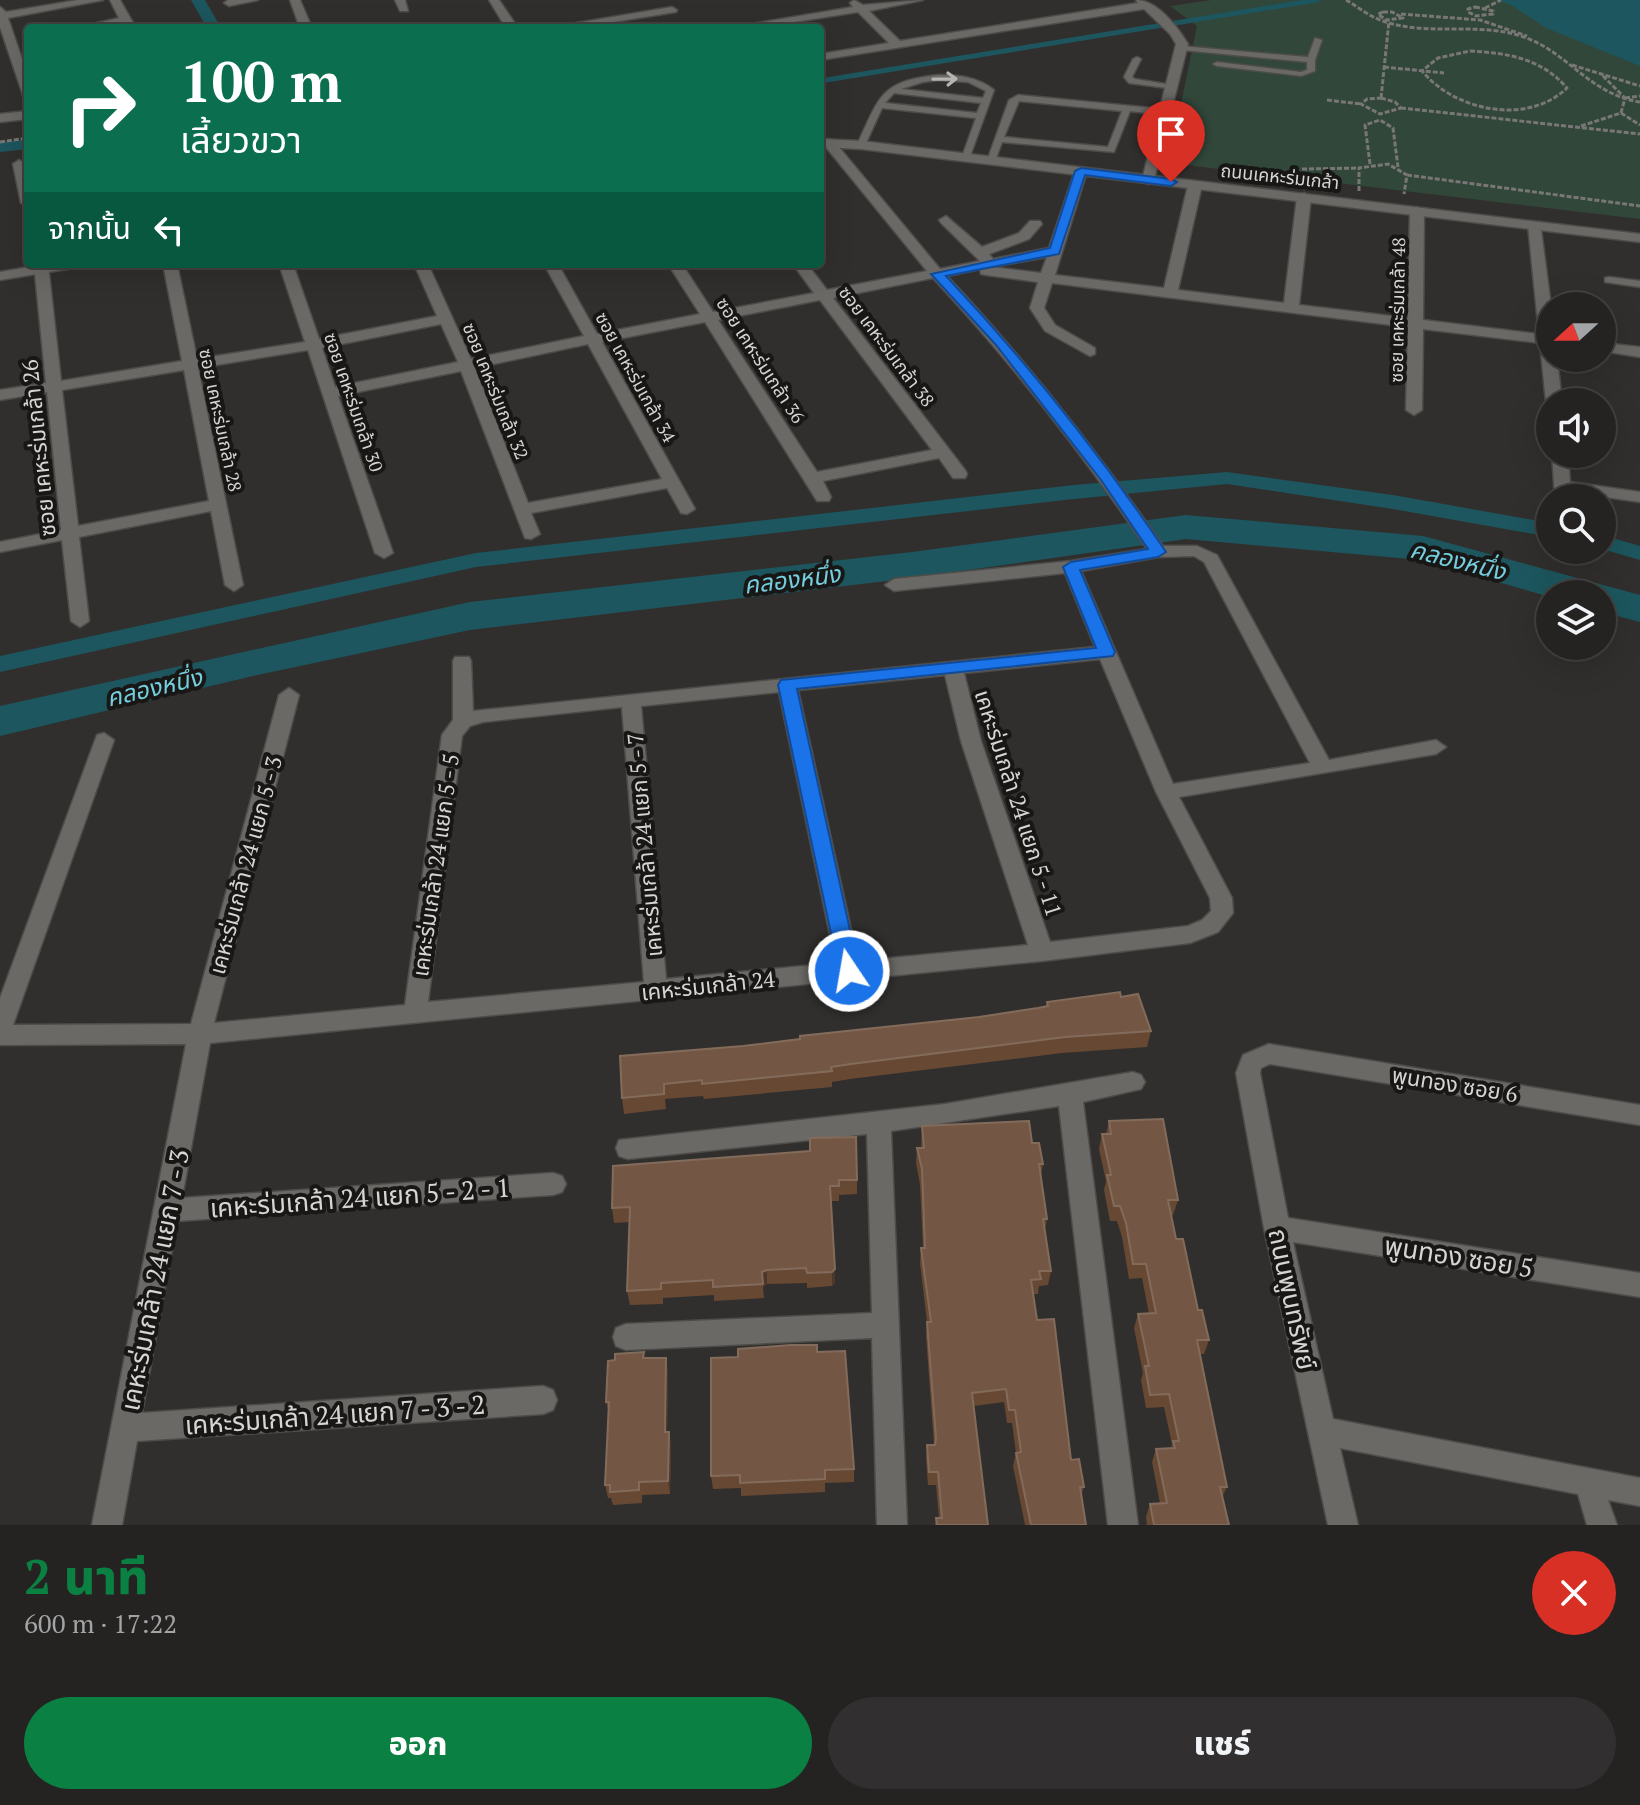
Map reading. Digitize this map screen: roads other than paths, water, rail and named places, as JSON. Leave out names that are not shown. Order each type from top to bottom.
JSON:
[{"type":"street","points":[[23,64],[1,14],[98,0]]},
{"type":"street","points":[[115,0],[128,24]]},
{"type":"street","points":[[229,3],[253,0]]},
{"type":"street","points":[[295,0],[303,24]]},
{"type":"street","points":[[498,0],[510,24]]},
{"type":"street","points":[[756,24],[856,4],[918,0]]},
{"type":"street","points":[[856,4],[897,44]]},
{"type":"street","points":[[824,56],[1147,4],[1181,38],[1148,180]]},
{"type":"street","points":[[579,24],[672,10]]},
{"type":"street","points":[[0,118],[24,115]]},
{"type":"street","points":[[824,143],[937,274],[1001,342],[1107,477],[1158,551]]},
{"type":"street","name":"ถนนเคหะร่มเกล้า","points":[[824,143],[966,157],[1640,238]]},
{"type":"street","points":[[19,164],[24,186]]},
{"type":"street","points":[[1081,171],[1037,308],[1050,328],[1090,351]]},
{"type":"street","points":[[1170,292],[1195,185]]},
{"type":"street","points":[[1291,308],[1304,197]]},
{"type":"street","name":"ซอย เคหะร่มเกล้า 48","points":[[1411,210],[1414,410]]},
{"type":"street","points":[[946,220],[986,259]]},
{"type":"street","points":[[966,269],[1024,236],[1035,224]]},
{"type":"street","points":[[1535,225],[1543,292]]},
{"type":"street","points":[[986,259],[1055,251]]},
{"type":"street","points":[[0,276],[37,268]]},
{"type":"street","name":"ซอย เคหะร่มเกล้า 26","points":[[42,268],[52,386],[80,621]]},
{"type":"street","name":"ซอย เคหะร่มเกล้า 28","points":[[171,268],[234,585]]},
{"type":"street","name":"ซอย เคหะร่มเกล้า 30","points":[[287,268],[384,553]]},
{"type":"street","name":"ซอย เคหะร่มเกล้า 32","points":[[423,268],[466,364],[531,534]]},
{"type":"street","name":"ซอย เคหะร่มเกล้า 34","points":[[553,268],[687,509]]},
{"type":"street","name":"ซอย เคหะร่มเกล้า 36","points":[[678,268],[823,497]]},
{"type":"street","name":"ซอย เคหะร่มเกล้า 38","points":[[803,268],[959,474]]},
{"type":"street","points":[[329,393],[710,316],[966,269],[1047,273],[1170,292],[1536,338]]},
{"type":"street","points":[[0,395],[313,345],[445,319]]},
{"type":"street","points":[[1616,349],[1640,352]]},
{"type":"street","points":[[813,478],[942,453]]},
{"type":"street","points":[[523,509],[671,482]]},
{"type":"street","points":[[1616,495],[1640,497]]},
{"type":"street","points":[[0,547],[218,504]]},
{"type":"street","points":[[894,585],[1071,567],[1158,551],[1197,551],[1211,559],[1323,768]]},
{"type":"street","name":"เคหะร่มเกล้า 24","points":[[0,1032],[200,1034],[1042,952],[1190,934],[1210,926],[1222,913],[1221,898],[1166,792],[1071,567]]},
{"type":"street","points":[[462,661],[463,721],[482,715],[1107,652]]},
{"type":"street","name":"เคหะร่มเกล้า 24 แยก 5 - 11","points":[[953,668],[971,741],[1042,952]]},
{"type":"street","points":[[787,685],[849,971]]},
{"type":"street","name":"เคหะร่มเกล้า 24 แยก 5 - 3","points":[[200,1034],[289,695]]},
{"type":"street","name":"เคหะร่มเกล้า 24 แยก 5 - 7","points":[[631,700],[656,990]]},
{"type":"street","name":"เคหะร่มเกล้า 24 แยก 5 - 5","points":[[415,1013],[452,735],[463,721]]},
{"type":"street","points":[[0,1032],[104,740]]},
{"type":"street","points":[[1166,792],[1436,747]]},
{"type":"street","name":"เคหะร่มเกล้า 24 แยก 7 - 3","points":[[107,1525],[200,1034]]},
{"type":"street","name":"พูนทอง ซอย 6","points":[[1248,1073],[1251,1062],[1269,1054],[1640,1115]]},
{"type":"street","name":"ถนนพูนทรัพย์","points":[[1248,1073],[1277,1228],[1343,1525]]},
{"type":"street","points":[[628,1148],[879,1124],[1070,1095],[1133,1082]]},
{"type":"street","points":[[1070,1095],[1123,1525]]},
{"type":"street","points":[[879,1124],[892,1525]]},
{"type":"street","name":"เคหะร่มเกล้า 24 แยก 5 - 2 - 1","points":[[168,1210],[553,1184]]},
{"type":"street","name":"พูนทอง ซอย 5","points":[[1277,1228],[1640,1285]]},
{"type":"street","points":[[626,1337],[887,1325]]},
{"type":"street","name":"เคหะร่มเกล้า 24 แยก 7 - 3 - 2","points":[[126,1428],[543,1400]]},
{"type":"street","points":[[1320,1430],[1640,1492]]},
{"type":"street","points":[[1588,1482],[1602,1525]]},
{"type":"lane","points":[[1217,64],[1301,74],[1311,71],[1311,60],[1318,40]]},
{"type":"lane","points":[[1181,48],[1311,60]]},
{"type":"lane","points":[[1137,59],[1128,77],[1132,81],[1172,87]]},
{"type":"lane","points":[[861,145],[880,105],[892,90],[918,81],[964,79],[990,90],[966,157]]},
{"type":"lane","points":[[892,90],[987,101]]},
{"type":"lane","points":[[991,161],[1013,100],[1018,98],[1162,112]]},
{"type":"lane","points":[[880,105],[981,116]]},
{"type":"lane","points":[[1000,139],[1111,150],[1127,109]]},
{"type":"lane","points":[[1609,280],[1640,284]]},
{"type":"water","points":[[1498,0],[1640,0],[1640,66],[1546,28]]},
{"type":"waterway","points":[[198,0],[212,24]]},
{"type":"waterway","points":[[824,80],[1317,0]]},
{"type":"waterway","points":[[0,147],[24,144]]},
{"type":"waterway","points":[[0,664],[476,560],[1074,492],[1227,478],[1393,502],[1536,528]]},
{"type":"waterway","name":"คลองหนึ่ง","points":[[0,721],[253,662],[470,616],[912,565],[1186,527],[1423,548],[1537,580]]},
{"type":"waterway","points":[[1616,546],[1640,553]]},
{"type":"waterway","name":"คลองหนึ่ง","points":[[1616,602],[1640,609]]}]
